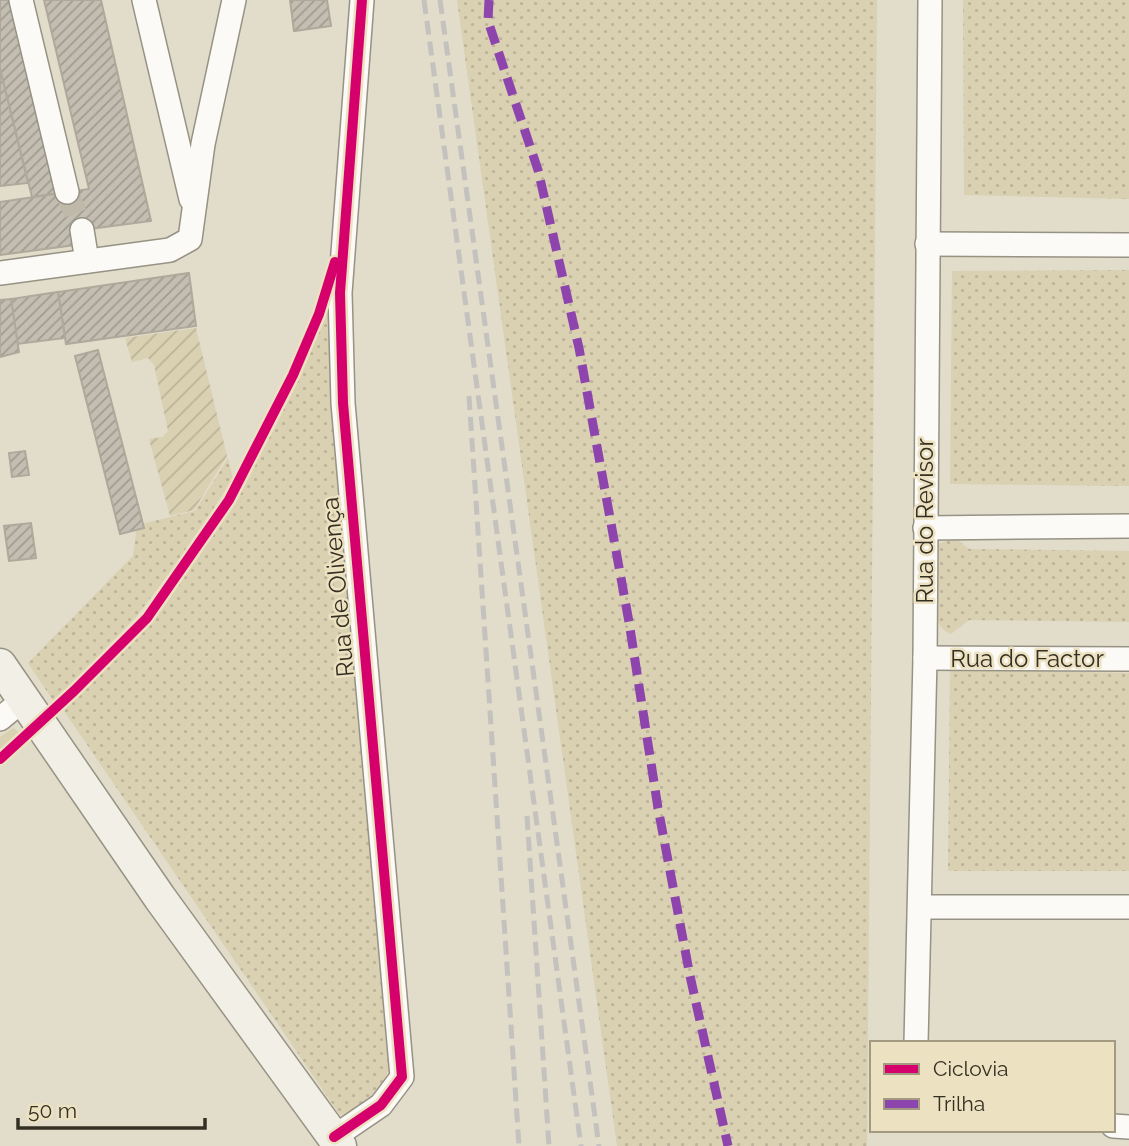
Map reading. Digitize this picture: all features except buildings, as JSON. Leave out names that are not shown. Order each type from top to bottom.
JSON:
[{"type":"main road","points":[[0,665],[21,714],[160,898],[337,1142]]},
{"type":"street","points":[[21,0],[67,192]]},
{"type":"street","points":[[145,0],[194,212]]},
{"type":"street","points":[[0,273],[170,250],[190,239],[203,144],[234,0]]},
{"type":"street","name":"Rua de Olivença","points":[[337,1142],[380,1105],[402,1077],[343,403],[340,293],[362,0]]},
{"type":"street","name":"Rua do Revisor","points":[[916,1041],[925,658],[930,0]]},
{"type":"street","points":[[82,230],[87,261]]},
{"type":"street","points":[[927,244],[1129,244]]},
{"type":"street","points":[[925,528],[1129,526]]},
{"type":"street","name":"Rua do Factor","points":[[925,658],[1129,659]]},
{"type":"street","points":[[921,907],[1129,907]]},
{"type":"shaded area","points":[[457,0],[877,0],[867,1146],[617,1146]]},
{"type":"shaded area","points":[[963,0],[1129,0],[1129,199],[964,195]]},
{"type":"shaded area","points":[[1129,270],[1129,486],[950,484],[952,271]]},
{"type":"shaded area","points":[[330,294],[329,371],[390,1057],[386,1078],[377,1092],[346,1114],[340,1115],[64,711],[194,562],[275,428]]},
{"type":"shaded area","points":[[196,328],[227,456],[194,510],[170,516],[149,439],[163,437],[168,431],[154,365],[148,358],[132,362],[125,338]]},
{"type":"shaded area","points":[[228,458],[233,479],[180,559],[136,617],[54,702],[28,663],[133,556],[137,525],[195,511]]},
{"type":"shaded area","points":[[955,538],[969,549],[1129,551],[1129,622],[969,620],[951,634],[937,620],[933,586],[938,544]]},
{"type":"shaded area","points":[[950,669],[1129,673],[1129,871],[948,871]]},
{"type":"shaded area","points":[[13,728],[20,733],[0,750],[0,737]]},
{"type":"tunnel","points":[[67,192],[82,230]]},
{"type":"railway","points":[[424,0],[581,1146]]},
{"type":"railway","points":[[440,0],[599,1146]]},
{"type":"railway","points":[[469,396],[519,1146]]},
{"type":"railway","points":[[527,816],[549,1146]]},
{"type":"marked path","points":[[489,0],[488,21],[538,170],[579,348],[629,622],[658,808],[690,976],[728,1146]]},
{"type":"cycle path","points":[[334,1137],[381,1105],[402,1077],[343,403],[340,293],[362,0]]},
{"type":"cycle path","points":[[0,759],[74,691],[147,618],[229,500],[293,375],[319,314],[335,262]]}]
